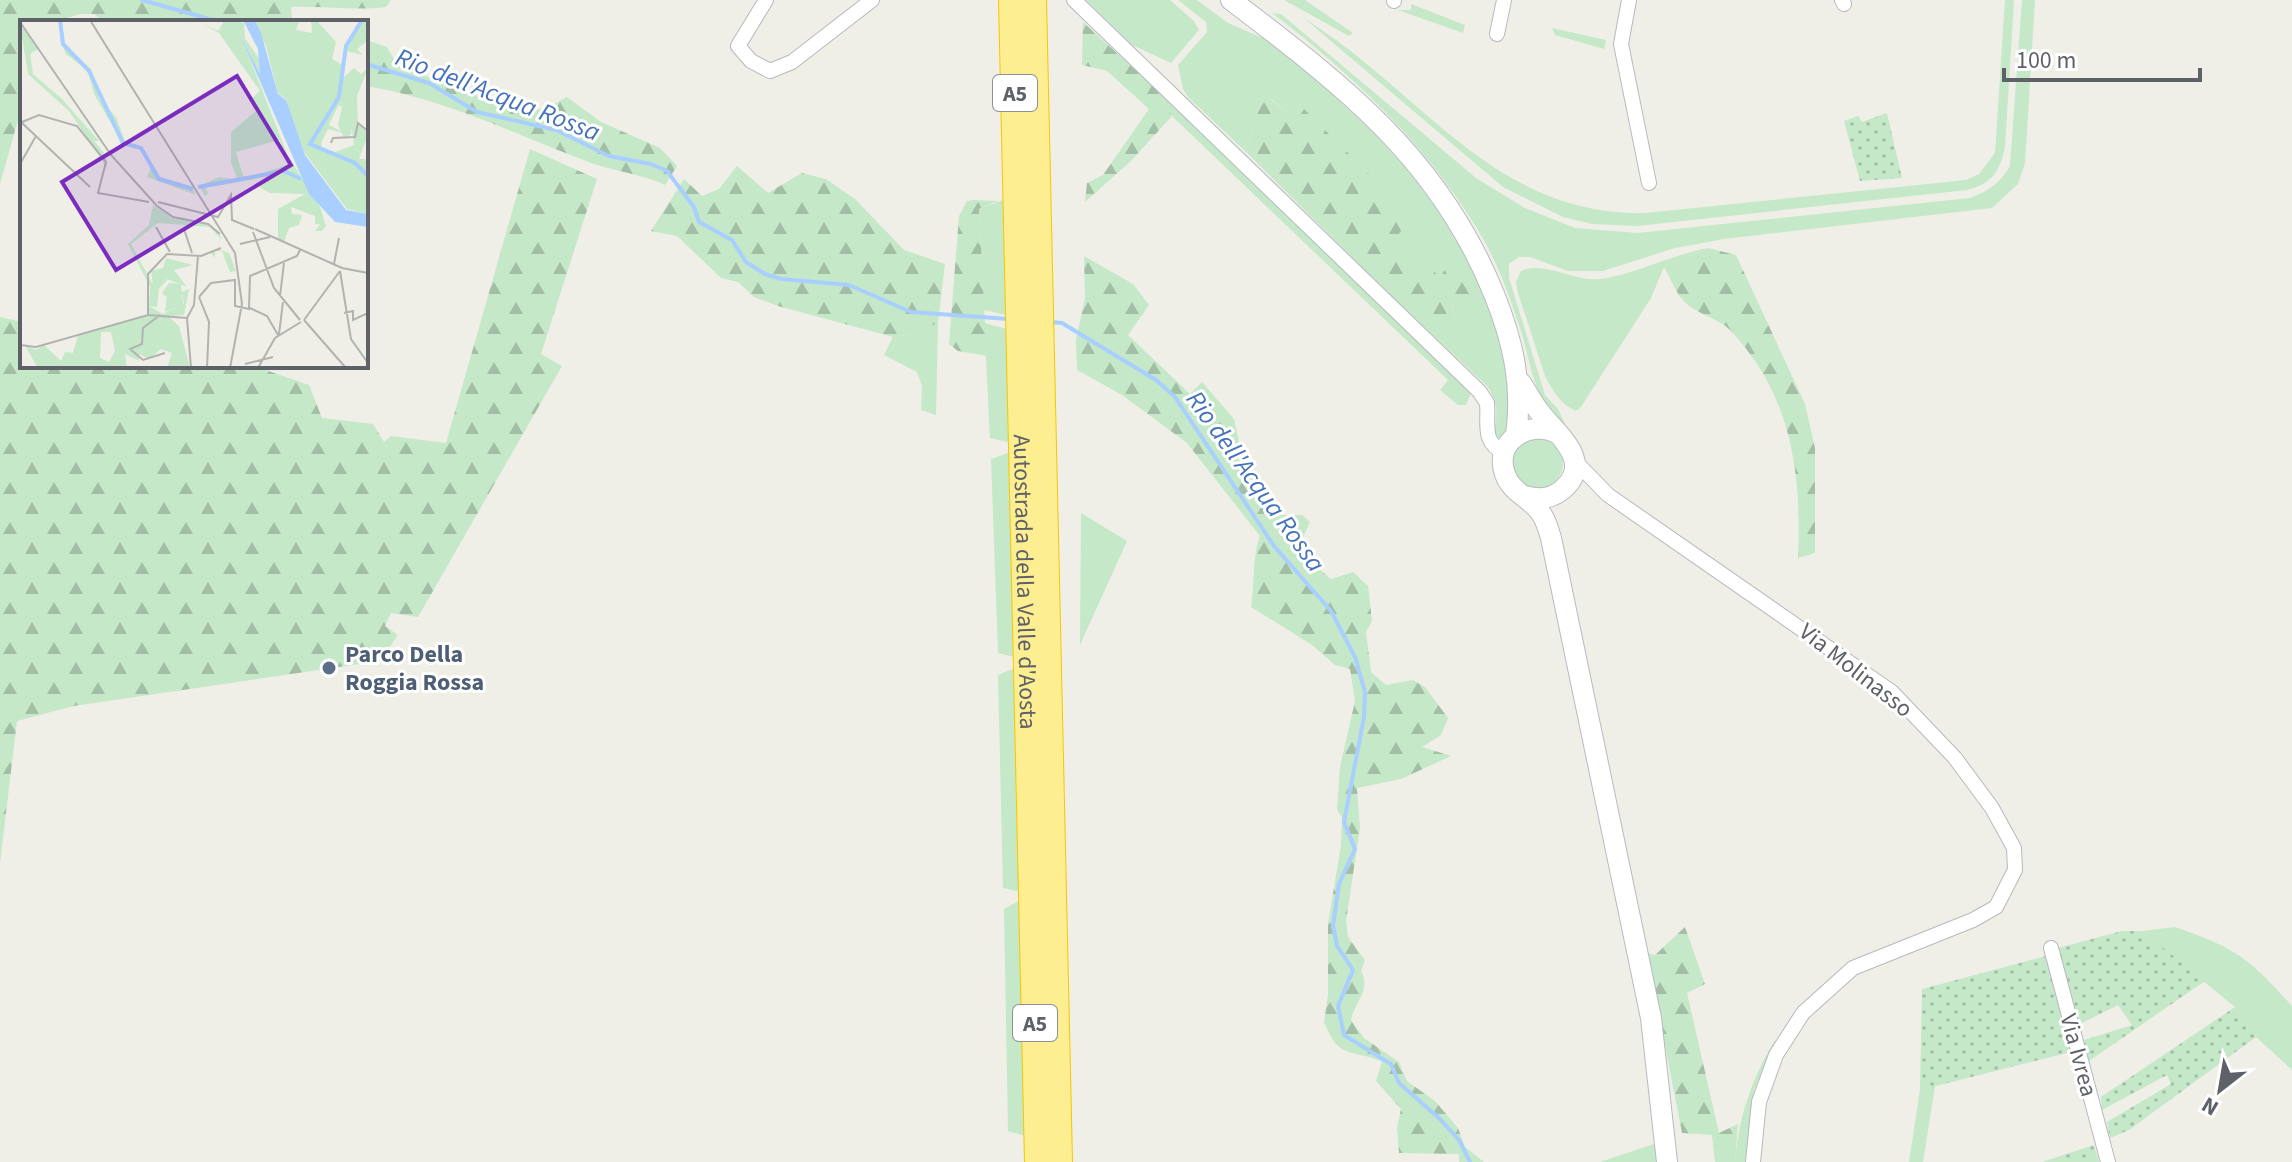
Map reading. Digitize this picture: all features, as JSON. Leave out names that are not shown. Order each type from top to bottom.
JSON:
[{"type":"highway","name":"Autostrada della Valle d'Aosta","points":[[1012,0],[1027,197]]},
{"type":"highway","name":"Autostrada della Valle d'Aosta","points":[[1033,0],[1027,197],[1048,1151]]},
{"type":"main road","points":[[1231,0],[1322,69],[1387,129],[1433,181],[1482,265],[1502,315],[1520,380],[1537,409],[1569,444],[1574,460],[1552,510],[1551,538]]},
{"type":"main road","points":[[1520,380],[1516,435],[1504,453],[1506,478],[1542,515],[1551,538],[1651,1018],[1667,1162]]},
{"type":"main road","points":[[1516,435],[1537,427],[1557,433]]},
{"type":"main road","points":[[1525,496],[1542,499],[1563,489]]},
{"type":"street","points":[[766,0],[738,46],[751,61],[770,71],[792,62],[872,0]]},
{"type":"street","points":[[1074,0],[1479,391],[1487,403],[1485,428],[1490,440],[1504,453]]},
{"type":"street","points":[[1497,34],[1504,0]]},
{"type":"street","points":[[1629,0],[1621,44],[1649,183]]},
{"type":"street","points":[[1574,460],[1608,495]]},
{"type":"street","points":[[1563,489],[1588,487],[1608,495]]},
{"type":"street","name":"Via Molinasso","points":[[1608,495],[1892,692],[1955,758],[1992,808],[2014,848],[2015,870],[1996,907],[1973,920],[1853,968],[1803,1013],[1776,1055],[1759,1102],[1753,1162]]},
{"type":"street","name":"Via Ivrea","points":[[2051,948],[2108,1162]]},
{"type":"green space","points":[[0,0],[391,0],[386,7],[374,8],[291,7],[292,20],[102,20],[94,14],[80,14],[60,20],[20,20],[18,120],[0,184]]},
{"type":"green space","points":[[1086,0],[1170,0],[1194,21],[1199,30],[1171,63],[1132,45]]},
{"type":"green space","points":[[1178,0],[1197,0],[1228,23],[1265,39],[1308,72],[1374,133],[1427,191],[1469,253],[1504,342],[1516,410],[1502,442],[1494,432],[1496,408],[1487,386],[1386,291],[1402,294],[1430,317],[1455,320],[1452,301],[1479,297],[1441,277],[1387,266],[1352,158],[1300,106],[1297,114],[1289,114],[1271,99],[1259,104],[1247,153],[1189,98],[1183,89],[1178,65],[1207,32],[1206,22]]},
{"type":"green space","points":[[1284,0],[1305,0],[1353,33],[1349,36]]},
{"type":"green space","points":[[2005,0],[2014,0],[2005,147],[1997,170],[1982,184],[1967,190],[1637,226],[1592,224],[1563,217],[1503,187],[1305,19],[1347,48],[1462,144],[1502,172],[1544,194],[1592,209],[1645,213],[1966,180],[1979,174],[1995,153]]},
{"type":"green space","points":[[2022,0],[2035,0],[2025,163],[2018,184],[1992,208],[1724,239],[1675,248],[1603,271],[1568,271],[1530,257],[1519,257],[1509,264],[1509,278],[1545,395],[1558,409],[1565,424],[1554,415],[1539,393],[1501,275],[1486,244],[1443,178],[1363,90],[1272,13],[1281,14],[1476,178],[1525,208],[1575,228],[1638,233],[1970,198],[1989,189],[2010,166]]},
{"type":"green space","points":[[1411,4],[1465,25],[1463,33],[1398,10],[1411,10]]},
{"type":"green space","points":[[1083,22],[1157,90],[1172,116],[1131,161],[1085,202],[1087,183],[1103,175],[1149,109],[1107,71],[1082,65]]},
{"type":"green space","points":[[1552,28],[1606,40],[1604,49],[1555,35]]},
{"type":"green space","points":[[368,41],[387,47],[396,63],[517,111],[545,109],[567,97],[601,122],[660,148],[677,166],[665,185],[594,164],[482,119],[368,86]]},
{"type":"green space","points":[[1157,90],[1471,393],[1466,405],[1458,405],[1440,390],[1448,380],[1172,116]]},
{"type":"green space","points":[[1270,99],[1289,114],[1297,114],[1300,105],[1412,217],[1383,254],[1387,265],[1402,260],[1415,261],[1440,277],[1451,261],[1459,261],[1480,297],[1452,301],[1455,321],[1430,317],[1402,294],[1386,291],[1247,153],[1259,104]]},
{"type":"green space","points":[[1887,113],[1902,178],[1860,181],[1844,121],[1858,116],[1862,122]]},
{"type":"green space","points":[[530,149],[597,179],[541,354],[562,366],[418,617],[391,613],[385,626],[398,635],[380,661],[74,706],[17,721],[0,863],[0,317],[20,322],[20,368],[260,368],[309,385],[322,418],[373,424],[384,442],[391,436],[446,443]]},
{"type":"green space","points":[[737,166],[768,193],[802,173],[826,179],[855,199],[904,250],[945,264],[938,323],[913,334],[893,337],[778,306],[754,297],[738,282],[721,278],[677,236],[651,231],[684,179],[702,196],[719,189]]},
{"type":"green space","points":[[1003,200],[1006,315],[984,310],[979,209]]},
{"type":"green space","points":[[967,201],[998,201],[979,209],[985,323],[1003,328],[985,340],[988,356],[958,351],[949,344],[959,216]]},
{"type":"green space","points":[[1708,248],[1664,267],[1651,298],[1581,407],[1576,411],[1561,401],[1545,376],[1518,293],[1516,282],[1521,271],[1549,269],[1600,279]]},
{"type":"green space","points":[[1708,248],[1736,255],[1805,404],[1815,448],[1815,553],[1798,558],[1798,495],[1794,465],[1779,407],[1766,380],[1729,329],[1682,299],[1664,267]]},
{"type":"green space","points":[[1084,256],[1133,284],[1149,305],[1128,335],[1190,394],[1202,382],[1234,419],[1241,452],[1260,503],[1282,515],[1302,515],[1310,522],[1297,550],[1331,579],[1353,572],[1368,586],[1372,621],[1366,632],[1371,672],[1386,685],[1413,680],[1425,687],[1448,718],[1441,735],[1422,747],[1451,756],[1401,779],[1357,788],[1360,828],[1346,921],[1348,937],[1365,960],[1361,971],[1363,990],[1351,1020],[1364,1038],[1399,1062],[1407,1081],[1435,1101],[1458,1128],[1465,1147],[1484,1162],[1459,1162],[1459,1154],[1399,1153],[1397,1128],[1401,1109],[1376,1081],[1382,1062],[1338,1046],[1324,1023],[1328,994],[1328,924],[1341,845],[1342,817],[1337,810],[1340,767],[1355,701],[1350,669],[1335,665],[1312,645],[1251,607],[1260,536],[1187,443],[1122,395],[1077,370],[1076,340],[1085,298]]},
{"type":"green space","points":[[938,323],[936,415],[921,410],[922,386],[917,372],[884,355],[893,337],[913,334]]},
{"type":"green space","points":[[1003,328],[1007,329],[1008,442],[990,438],[985,340]]},
{"type":"green space","points":[[1538,438],[1556,445],[1563,463],[1556,481],[1538,488],[1520,481],[1513,463],[1520,445]]},
{"type":"green space","points":[[1011,452],[1015,657],[998,653],[991,459]]},
{"type":"green space","points":[[1081,513],[1127,541],[1080,645]]},
{"type":"green space","points":[[1015,668],[1021,892],[1003,888],[998,675]]},
{"type":"green space","points":[[1019,901],[1025,1136],[1008,1131],[1004,909]]},
{"type":"green space","points":[[1685,927],[1705,984],[1687,993],[1719,1133],[1738,1124],[1735,1162],[1715,1162],[1712,1135],[1682,1133],[1647,953],[1655,955]]},
{"type":"green space","points":[[2175,927],[2213,941],[2240,956],[2292,1006],[2292,1070],[2256,1037],[2235,1007],[2142,931]]},
{"type":"green space","points":[[2122,931],[2142,931],[2205,981],[2089,1061],[2084,1040],[2132,1025],[2118,1005],[2080,1024],[2058,948]]},
{"type":"green space","points":[[2046,956],[2071,1052],[1920,1090],[1922,989]]},
{"type":"green space","points":[[2235,1007],[2256,1037],[2129,1130],[2110,1138],[2107,1122],[2171,1084],[2167,1075],[2102,1110],[2101,1097]]},
{"type":"green space","points":[[1777,1037],[1754,1090],[1746,1162],[1735,1162],[1748,1097]]},
{"type":"green space","points":[[1935,1086],[1923,1162],[1909,1162],[1920,1090]]},
{"type":"green space","points":[[1660,1142],[1660,1162],[1600,1162]]},
{"type":"green space","points":[[2094,1145],[2099,1162],[2042,1162]]},
{"type":"waterway","name":"Rio dell'Acqua Rossa","points":[[142,0],[213,20]]},
{"type":"waterway","name":"Rio dell'Acqua Rossa","points":[[368,65],[429,83],[477,112],[556,130],[609,156],[651,164],[667,171],[694,207],[699,222],[732,240],[746,262],[765,274],[781,279],[849,285],[911,312],[1009,319]]},
{"type":"waterway","name":"Rio dell'Acqua Rossa","points":[[1050,322],[1062,323],[1156,380],[1175,397],[1274,546],[1331,611],[1355,657],[1365,692],[1364,717],[1344,822],[1355,849],[1339,884],[1333,926],[1337,946],[1353,970],[1338,1006],[1344,1035],[1391,1064],[1399,1083],[1459,1140],[1470,1162]]},
{"type":"place","name":"Parco Della Roggia Rossa","points":[[329,668]]}]
